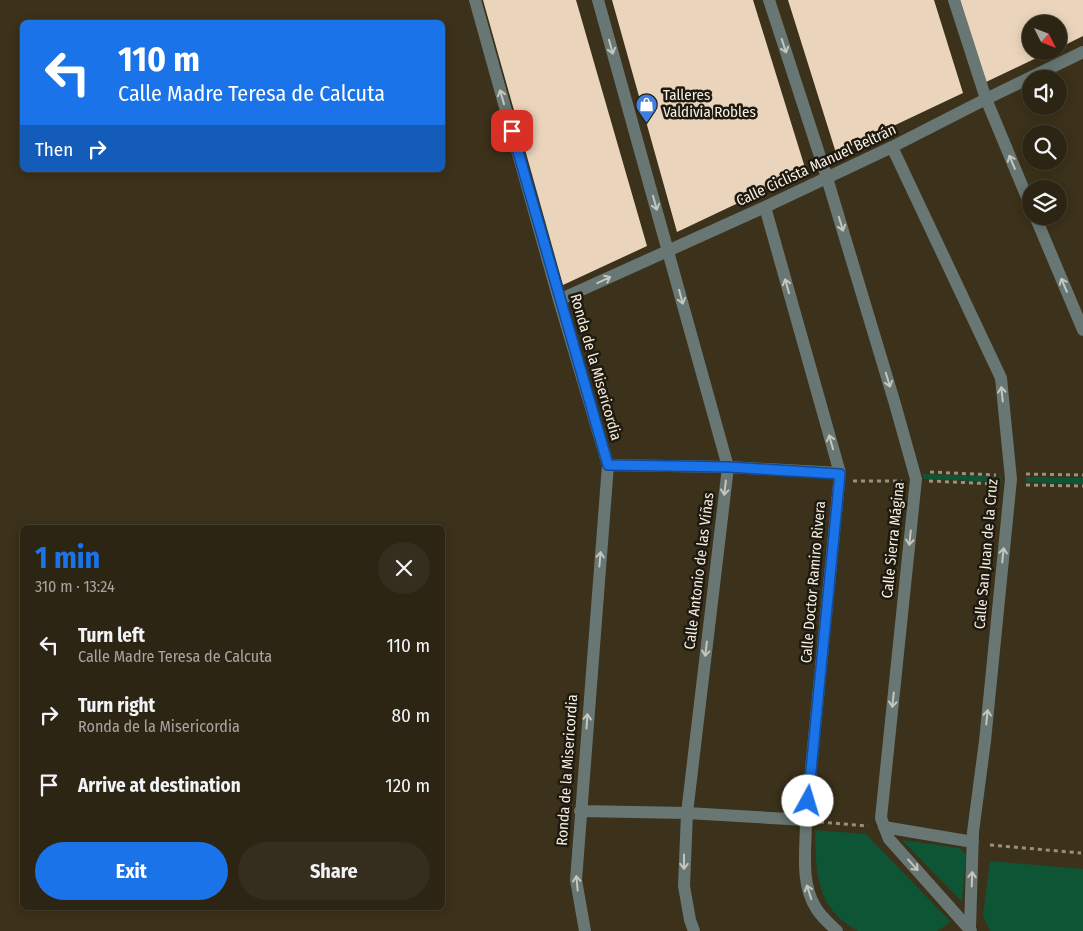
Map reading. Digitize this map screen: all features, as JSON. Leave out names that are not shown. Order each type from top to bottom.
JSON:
[{"type":"street","name":"Ronda de la Misericordia","points":[[475,0],[559,300],[608,465],[576,880],[584,931]]},
{"type":"street","name":"Calle Antonio de las Viñas","points":[[598,0],[728,467],[687,813],[684,886],[690,920],[694,931]]},
{"type":"street","name":"Calle Sierra Mágina","points":[[769,0],[827,178],[918,478],[881,818],[884,827]]},
{"type":"street","points":[[954,0],[986,99],[1022,185]]},
{"type":"street","name":"Calle Ciclista Manuel Beltrán","points":[[559,300],[827,178],[1083,52]]},
{"type":"street","name":"Calle San Juan de la Cruz","points":[[892,147],[1000,378],[1014,478],[973,842],[968,930]]},
{"type":"street","name":"Calle Doctor Ramiro Rivera","points":[[765,207],[840,474],[806,820],[805,874],[807,886],[816,909],[837,931]]},
{"type":"street","points":[[1039,225],[1083,330]]},
{"type":"street","points":[[608,465],[728,467],[840,474]]},
{"type":"street","points":[[580,811],[687,813],[806,820]]},
{"type":"street","points":[[884,827],[973,842]]},
{"type":"street","points":[[884,827],[889,839],[968,930]]},
{"type":"path","points":[[918,478],[922,472],[1014,478],[1083,486]]},
{"type":"path","points":[[840,474],[851,481],[901,481],[918,478],[922,481],[1002,484],[1014,478],[1083,475]]},
{"type":"path","points":[[806,820],[884,827]]},
{"type":"path","points":[[990,845],[1081,854]]},
{"type":"green space","points":[[923,474],[1001,477],[1001,482],[923,479]]},
{"type":"green space","points":[[1026,477],[1083,478],[1083,484],[1026,482]]},
{"type":"green space","points":[[815,830],[866,834],[951,922],[937,931],[858,931],[844,922],[833,912],[821,888],[816,861]]},
{"type":"green space","points":[[902,840],[959,848],[966,854],[962,902]]},
{"type":"green space","points":[[990,861],[1083,869],[1083,931],[990,931],[983,916]]},
{"type":"building","points":[[483,0],[576,0],[647,246],[563,285]]},
{"type":"building","points":[[612,0],[753,0],[806,171],[677,232]]},
{"type":"building","points":[[788,0],[934,0],[963,93],[836,153]]},
{"type":"building","points":[[960,0],[1083,0],[1083,36],[1068,44],[1068,15],[1022,15],[1022,60],[1032,60],[986,82]]},
{"type":"place","name":"Talleres Valdivia Robles","points":[[647,123]]},
{"type":"route","points":[[512,131],[559,300],[608,465],[728,467],[840,474],[808,801]]}]
